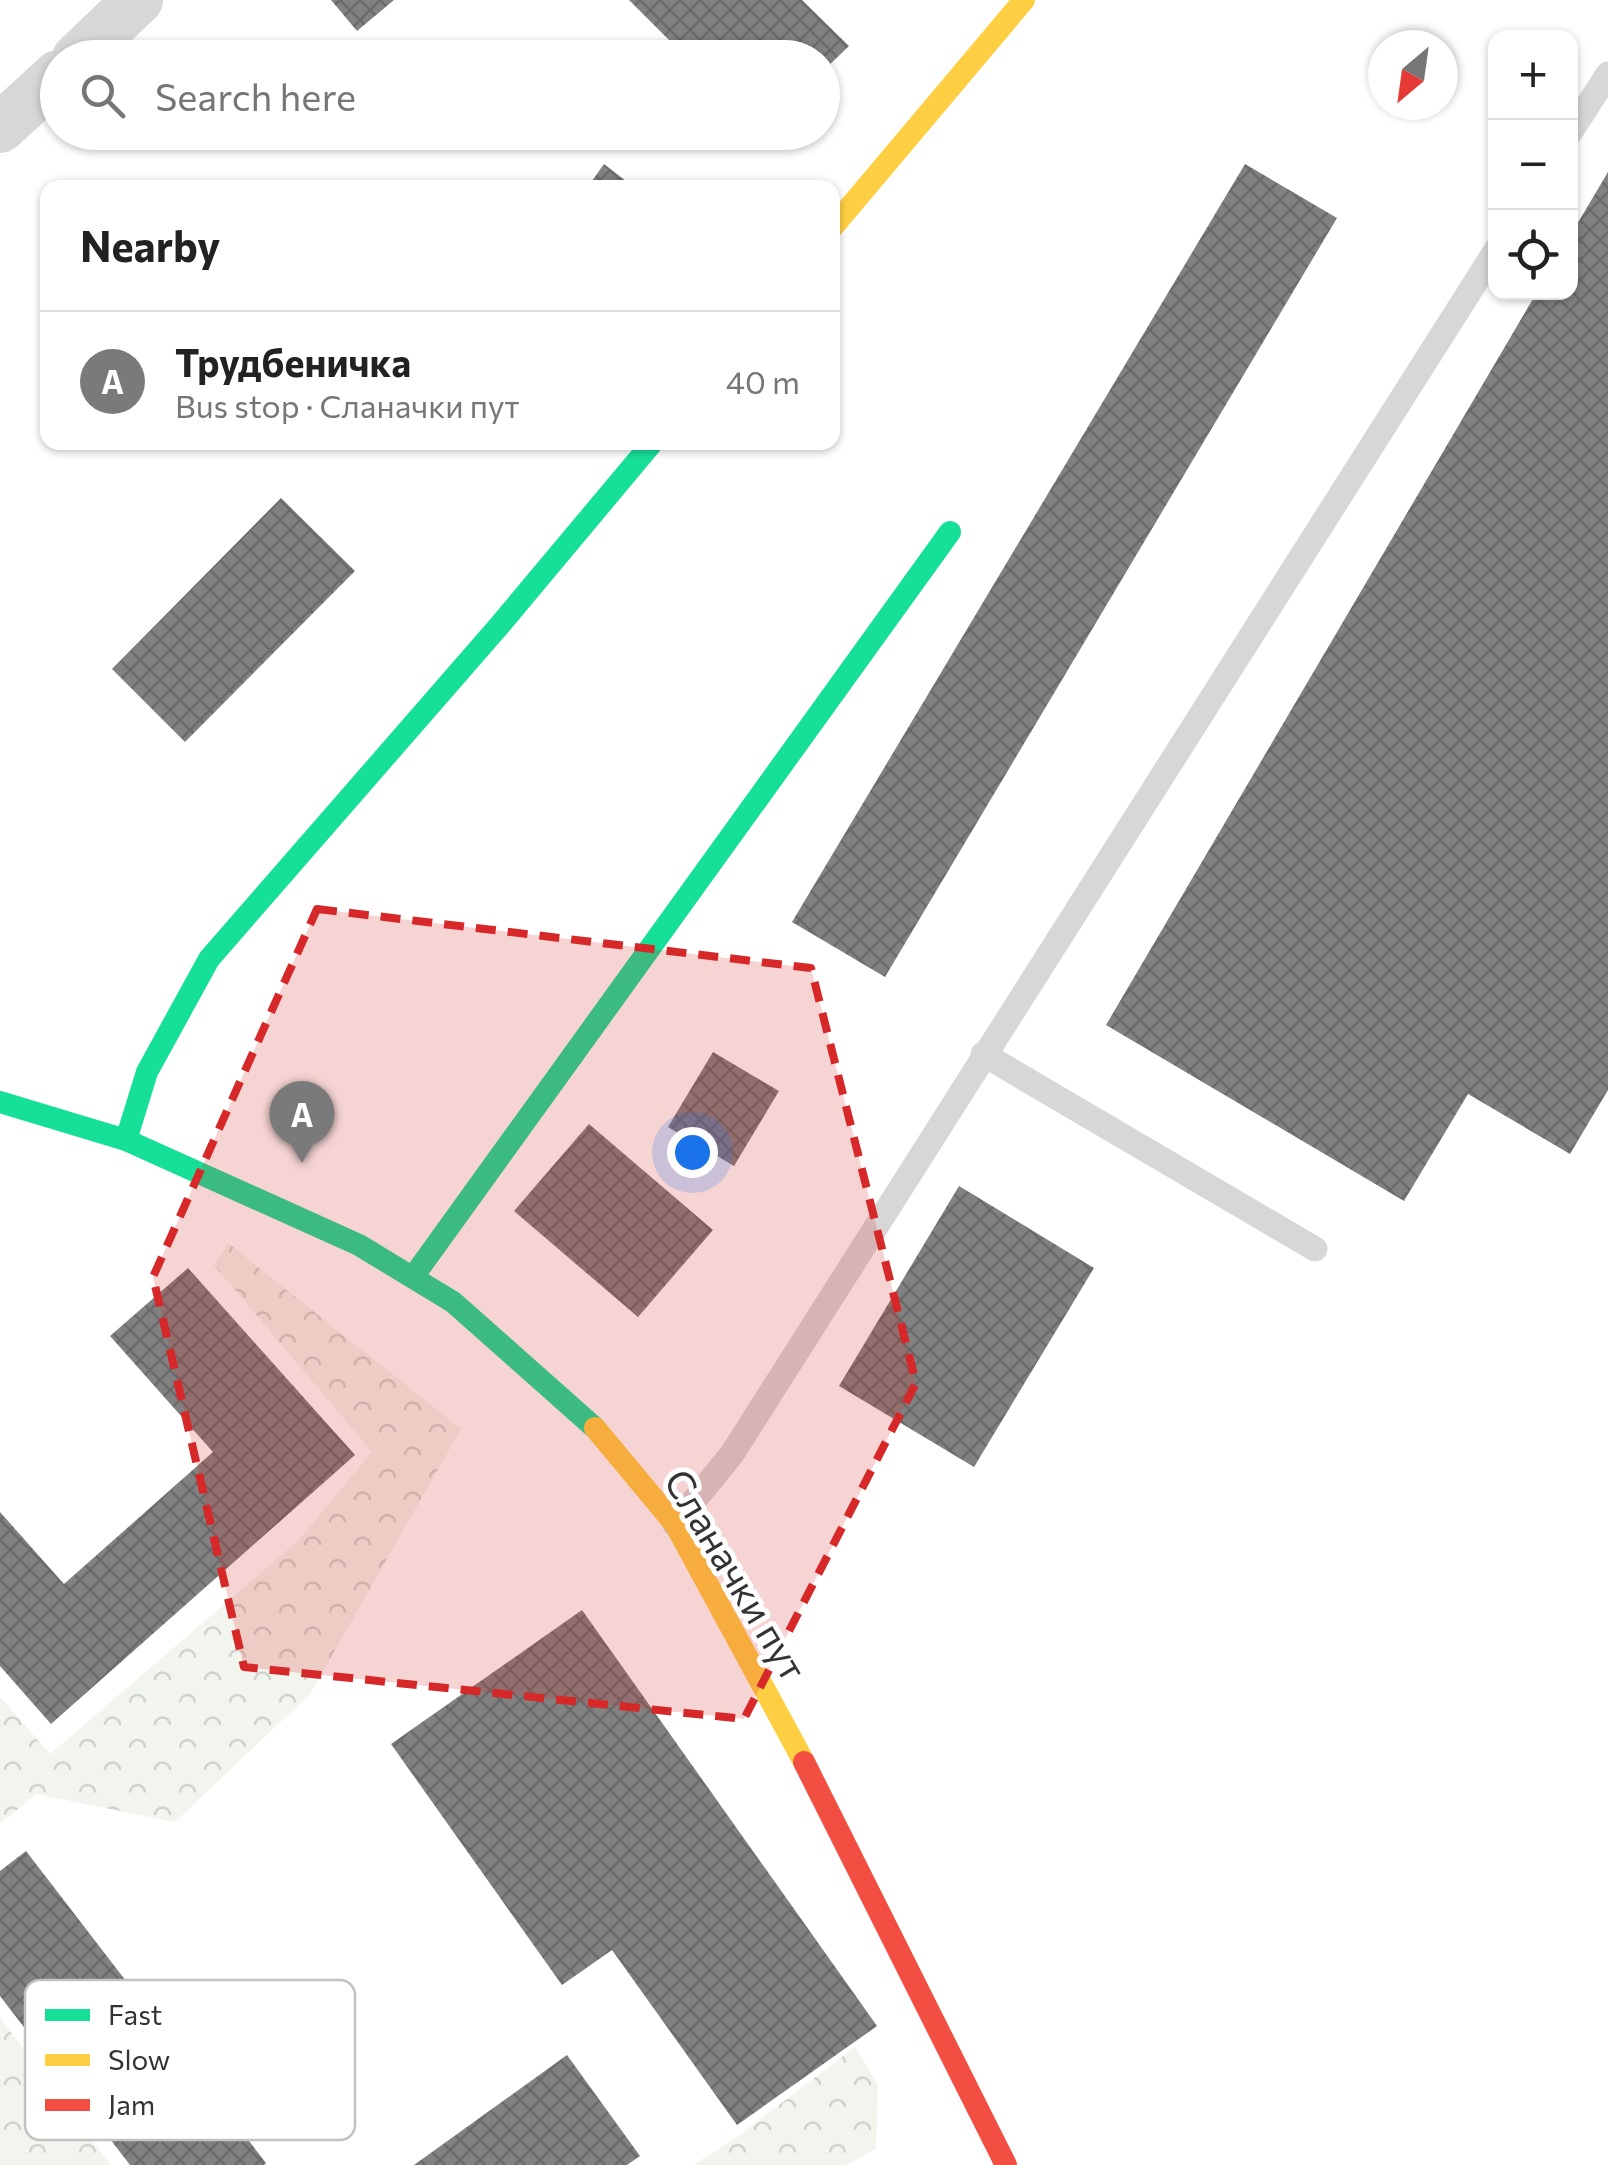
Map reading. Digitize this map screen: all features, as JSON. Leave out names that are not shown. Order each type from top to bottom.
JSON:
[{"type":"street","points":[[95,40],[138,0]]},
{"type":"street","points":[[840,218],[1024,0]]},
{"type":"street","points":[[0,128],[40,91]]},
{"type":"street","points":[[126,1140],[147,1072],[209,960],[499,626],[645,450]]},
{"type":"street","points":[[413,1278],[950,532]]},
{"type":"street","name":"Сланачки пут","points":[[0,1102],[126,1140],[360,1246],[453,1302],[554,1387],[617,1451],[675,1524],[736,1630],[848,1845],[1006,2165]]},
{"type":"lane","points":[[1578,120],[1608,74]]},
{"type":"lane","points":[[675,1524],[732,1454],[1488,263]]},
{"type":"lane","points":[[983,1054],[1315,1249]]},
{"type":"highlighted area","points":[[317,909],[811,968],[916,1383],[744,1719],[244,1667],[153,1277]]},
{"type":"green space","points":[[228,1243],[461,1429],[310,1694],[175,1822],[36,1794],[0,1824],[0,1697],[50,1754],[299,1540],[372,1452],[214,1265]]},
{"type":"green space","points":[[0,2018],[25,2051],[25,2140],[92,2140],[111,2165],[0,2165]]},
{"type":"green space","points":[[855,2047],[878,2085],[876,2149],[846,2165],[693,2165],[736,2138]]},
{"type":"building","points":[[331,0],[394,0],[357,31]]},
{"type":"building","points":[[629,0],[802,0],[849,46],[840,55],[840,40],[669,40]]},
{"type":"building","points":[[604,164],[625,180],[593,180]]},
{"type":"building","points":[[1245,164],[1337,218],[885,977],[792,922]]},
{"type":"building","points":[[1608,172],[1608,1090],[1570,1154],[1468,1094],[1404,1201],[1106,1025],[1532,300],[1578,300],[1578,223]]},
{"type":"building","points":[[281,498],[355,571],[185,742],[112,669]]},
{"type":"building","points":[[713,1052],[779,1091],[734,1166],[668,1127]]},
{"type":"building","points":[[589,1124],[713,1230],[638,1317],[514,1211]]},
{"type":"building","points":[[959,1186],[1094,1268],[974,1467],[839,1386]]},
{"type":"building","points":[[188,1268],[355,1455],[51,1724],[0,1666],[0,1512],[64,1584],[213,1452],[110,1336]]},
{"type":"building","points":[[582,1610],[877,2026],[737,2125],[612,1950],[562,1985],[391,1744]]},
{"type":"building","points":[[26,1851],[125,1980],[25,1980],[25,2028],[0,1996],[0,1871]]},
{"type":"building","points":[[567,2055],[640,2156],[627,2165],[414,2165]]},
{"type":"building","points":[[111,2140],[248,2140],[266,2163],[264,2165],[130,2165]]},
{"type":"traffic: fast","points":[[126,1140],[147,1072],[209,959],[646,450]]},
{"type":"traffic: fast","points":[[413,1277],[950,532]]},
{"type":"traffic: fast","points":[[0,1102],[126,1140],[359,1245],[453,1302],[595,1428]]},
{"type":"traffic: slow","points":[[840,218],[1024,0]]},
{"type":"traffic: slow","points":[[595,1428],[675,1524],[804,1762]]},
{"type":"traffic: jam","points":[[804,1762],[1006,2165]]},
{"type":"place","name":"Трудбеничка","points":[[302,1163]]}]
